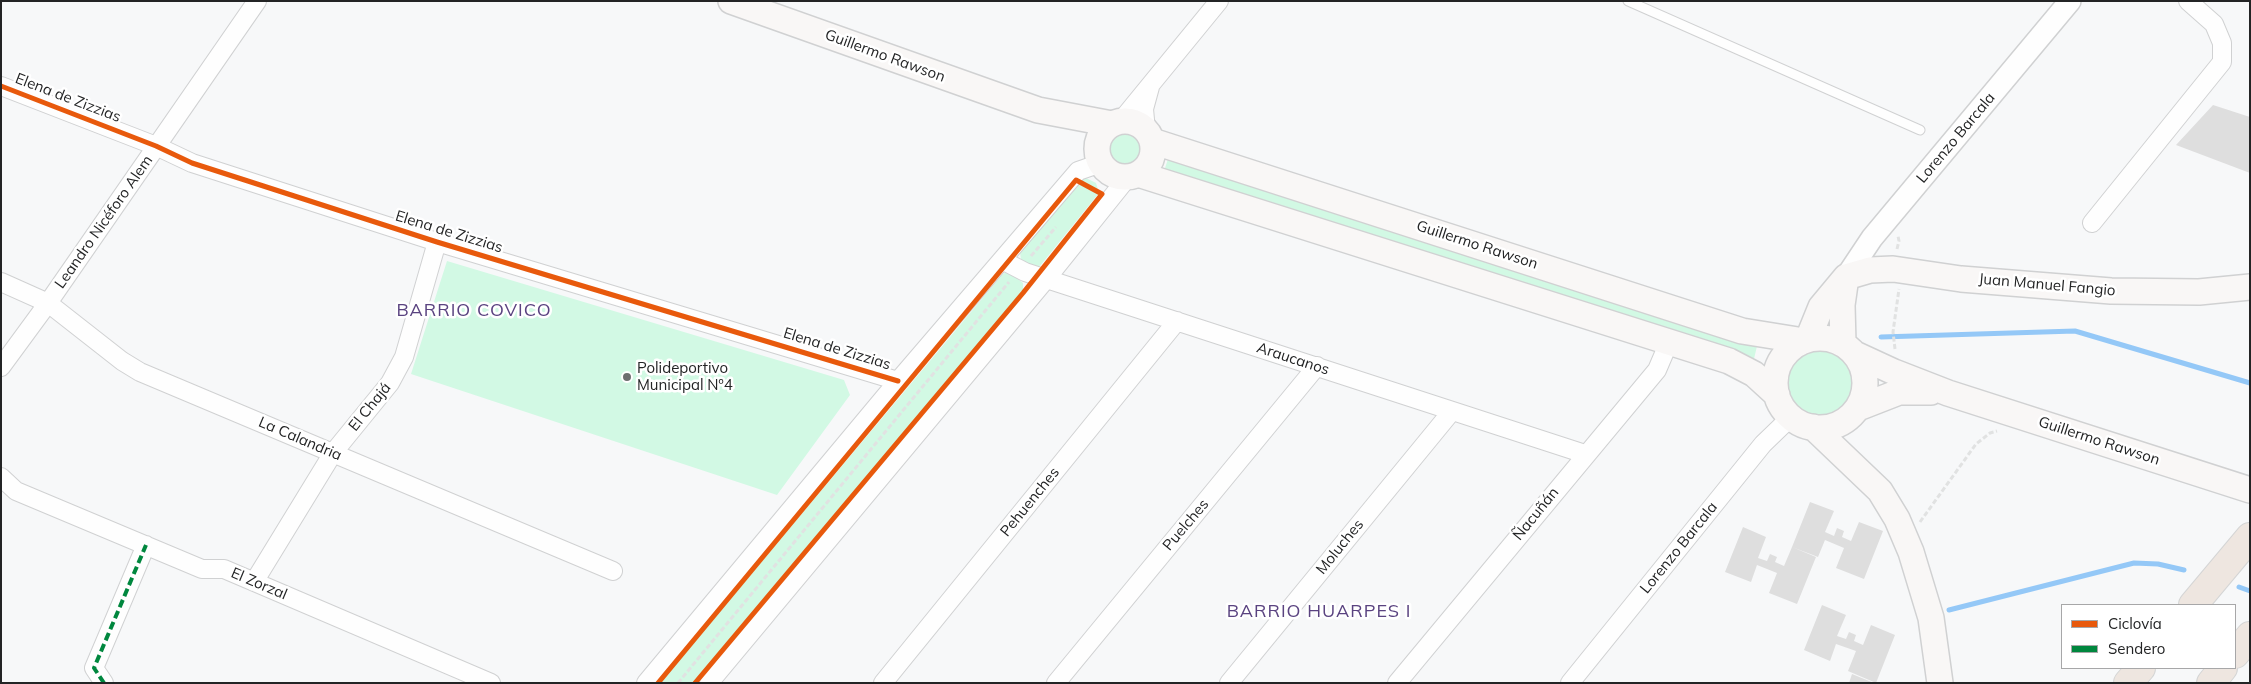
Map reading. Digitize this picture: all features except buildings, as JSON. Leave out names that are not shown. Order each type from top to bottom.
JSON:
[{"type":"highway","points":[[2194,604],[2250,537]]},
{"type":"highway","points":[[2236,653],[2250,636]]},
{"type":"highway","points":[[2128,683],[2140,669]]},
{"type":"highway","points":[[2211,683],[2222,669]]},
{"type":"main road","name":"Guillermo Rawson","points":[[731,1],[1038,110],[1108,138]]},
{"type":"main road","points":[[1133,175],[1145,169],[1152,156],[1149,136],[1135,122],[1108,138],[1113,174],[1133,175],[1669,342],[1740,366],[1764,382],[1776,395],[1782,407],[1791,417],[1802,424],[1813,427],[1836,425],[1848,419],[1858,408],[1864,396],[1866,382],[1863,368],[1849,349],[1823,338],[1806,340],[1793,347],[1782,359],[1774,382],[1776,395]]},
{"type":"main road","name":"Guillermo Rawson","points":[[1149,136],[1742,331],[1806,340]]},
{"type":"main road","name":"Juan Manuel Fangio","points":[[1846,277],[1870,270],[1893,268],[1961,279],[2111,291],[2199,292],[2250,287]]},
{"type":"main road","name":"Lorenzo Barcala","points":[[1806,340],[1821,307],[1846,277]]},
{"type":"main road","name":"Lorenzo Barcala","points":[[1846,277],[1842,305],[1849,349]]},
{"type":"main road","name":"Guillermo Rawson","points":[[1849,349],[1894,372],[1948,393],[2250,490]]},
{"type":"main road","name":"Guillermo Rawson","points":[[1858,408],[1887,395],[1899,392],[1948,393]]},
{"type":"main road","points":[[1813,427],[1880,491],[1905,536],[1931,618],[1940,683]]},
{"type":"street","name":"Leandro Nicéforo Alem","points":[[1,367],[48,303],[257,1]]},
{"type":"street","points":[[646,683],[898,381],[1108,138],[1152,80],[1219,1]]},
{"type":"street","name":"Lorenzo Barcala","points":[[1846,277],[1872,238],[2070,1]]},
{"type":"street","points":[[2092,223],[2222,62],[2222,43],[2214,24],[2188,1]]},
{"type":"street","points":[[1149,136],[1144,109],[1152,80]]},
{"type":"street","name":"Elena de Zizzias","points":[[1,86],[156,146],[192,163],[437,242],[898,381]]},
{"type":"street","points":[[709,683],[1133,175]]},
{"type":"street","name":"El Chajá","points":[[254,582],[333,453],[390,383],[404,357],[437,242]]},
{"type":"street","name":"Araucanos","points":[[1002,260],[1019,269],[1585,454]]},
{"type":"street","name":"La Calandria","points":[[1,282],[48,303],[122,361],[140,372],[613,571]]},
{"type":"street","name":"Pehuenches","points":[[883,683],[1178,321]]},
{"type":"street","name":"Ñacuñán","points":[[1397,683],[1585,454],[1657,370],[1669,342]]},
{"type":"street","name":"Puelches","points":[[1056,683],[1317,366]]},
{"type":"street","name":"Moluches","points":[[1229,683],[1452,411]]},
{"type":"street","name":"Lorenzo Barcala","points":[[1570,683],[1763,444],[1791,417]]},
{"type":"street","name":"El Zorzal","points":[[1,476],[16,491],[202,569],[224,570],[254,582],[491,683]]},
{"type":"street","points":[[104,683],[94,668],[146,545]]},
{"type":"lane","points":[[1628,1],[1920,130]]},
{"type":"path","points":[[678,683],[1057,225]]},
{"type":"path","points":[[1893,332],[1895,346]]},
{"type":"path","points":[[1905,536],[1919,523],[1976,444],[1990,433],[2006,428]]},
{"type":"green space","points":[[1129,129],[1136,132],[1142,138],[1145,149],[1144,157],[1136,166],[1129,169],[1121,169],[1114,166],[1106,157],[1105,145],[1108,138],[1117,130]]},
{"type":"green space","points":[[1168,159],[1758,342],[1753,363],[1167,172],[1165,168]]},
{"type":"green space","points":[[1086,178],[1096,183],[1099,193],[1040,266],[1033,267],[1021,259],[1020,253],[1080,179]]},
{"type":"green space","name":"Polideportivo Municipal Nº4","points":[[447,261],[844,380],[850,395],[777,495],[411,374]]},
{"type":"green space","points":[[1006,272],[1023,283],[1023,290],[694,683],[660,683],[1002,275]]},
{"type":"green space","points":[[1821,347],[1834,350],[1846,357],[1853,369],[1856,382],[1853,395],[1846,407],[1834,414],[1821,417],[1808,414],[1796,407],[1789,395],[1786,382],[1789,369],[1796,357],[1808,350]]},
{"type":"waterway","points":[[1881,337],[2075,331],[2250,383]]},
{"type":"waterway","points":[[1949,610],[2134,563],[2158,564],[2184,570]]},
{"type":"waterway","points":[[2239,587],[2250,591]]},
{"type":"marked path","points":[[104,683],[94,668],[146,545]]},
{"type":"cycle path","points":[[1,86],[156,146],[192,163],[437,242],[898,381]]},
{"type":"cycle path","points":[[658,683],[1076,180],[1102,194],[1023,293],[695,683]]},
{"type":"place","name":"Polideportivo Municipal Nº4","points":[[627,377]]},
{"type":"district","name":"BARRIO COVICO","points":[[474,311]]},
{"type":"district","name":"BARRIO HUARPES I","points":[[1319,612]]}]
